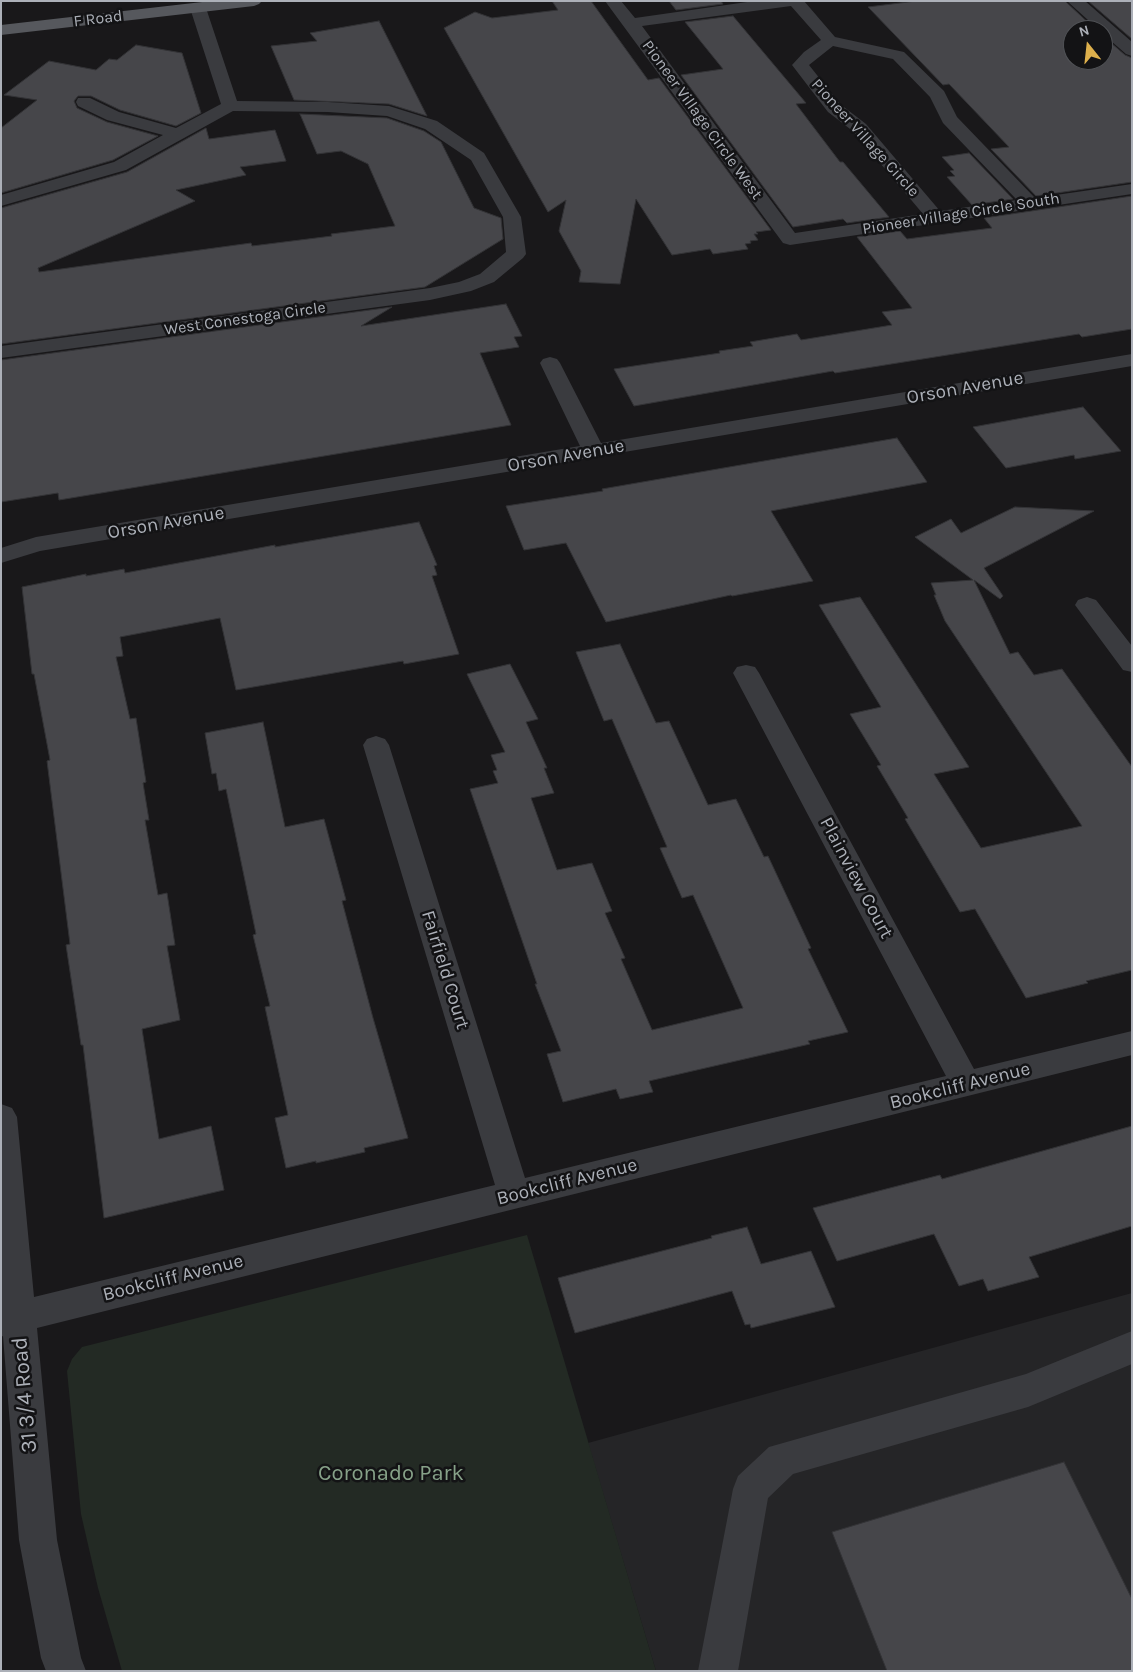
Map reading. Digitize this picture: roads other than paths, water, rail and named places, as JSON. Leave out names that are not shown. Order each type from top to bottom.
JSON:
[{"type":"main road","name":"F Road","points":[[1,30],[254,1]]},
{"type":"street","name":"Pioneer Village Circle West","points":[[613,1],[790,239]]},
{"type":"street","points":[[631,23],[790,1]]},
{"type":"street","points":[[795,1],[830,41],[898,55],[938,95],[949,118],[1030,202]]},
{"type":"street","points":[[1075,1],[1132,51]]},
{"type":"street","points":[[1,201],[120,166],[230,106],[198,8]]},
{"type":"street","name":"Pioneer Village Circle","points":[[830,41],[810,55],[800,65],[834,108],[860,128],[936,217]]},
{"type":"street","points":[[84,102],[113,116],[177,134]]},
{"type":"street","name":"West Conestoga Circle","points":[[1,352],[430,294],[464,287],[487,278],[516,254],[512,217],[478,156],[431,125],[389,111],[328,107],[230,106]]},
{"type":"street","name":"Pioneer Village Circle South","points":[[790,239],[1030,202],[1132,189]]},
{"type":"street","name":"Orson Avenue","points":[[1,556],[36,544],[1132,360]]},
{"type":"street","points":[[550,363],[594,451]]},
{"type":"street","points":[[1087,605],[1132,664]]},
{"type":"street","name":"Plainview Court","points":[[746,672],[966,1084]]},
{"type":"street","name":"Fairfield Court","points":[[376,745],[514,1195]]},
{"type":"street","name":"Bookcliff Avenue","points":[[10,1319],[1132,1043]]},
{"type":"street","name":"31 3/4 Road","points":[[1,1116],[10,1319],[38,1540],[61,1658],[66,1671]]},
{"type":"street","points":[[718,1671],[751,1489],[782,1459],[1028,1390],[1132,1347]]},
{"type":"park label","name":"Coronado Park","points":[[391,1474]]}]
